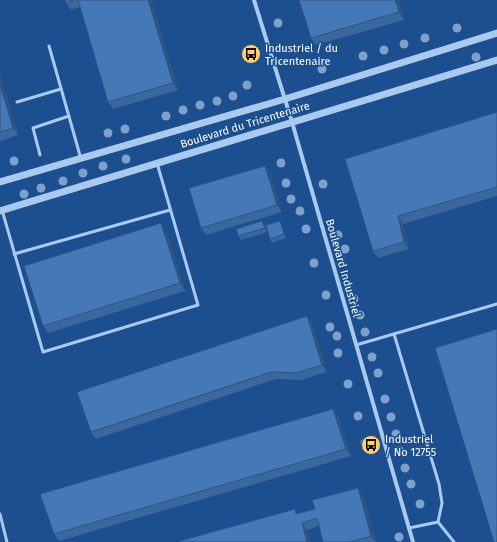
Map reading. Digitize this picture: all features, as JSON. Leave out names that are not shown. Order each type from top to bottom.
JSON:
[{"type":"street","name":"Boulevard Industriel","points":[[254,0],[292,122],[413,542]]},
{"type":"street","name":"Boulevard du Tricentenaire","points":[[0,182],[285,99],[497,33]]},
{"type":"street","name":"Boulevard du Tricentenaire","points":[[1,211],[497,60]]},
{"type":"lane","points":[[49,46],[81,159]]},
{"type":"lane","points":[[17,102],[61,89]]},
{"type":"lane","points":[[40,156],[33,128],[69,116]]},
{"type":"lane","points":[[1,211],[43,352],[198,306],[157,163]]},
{"type":"lane","points":[[14,254],[170,210]]},
{"type":"lane","points":[[356,345],[497,304]]},
{"type":"lane","points":[[394,334],[439,484],[442,502],[438,522],[454,542]]},
{"type":"lane","points":[[0,514],[7,542]]},
{"type":"lane","points":[[409,528],[438,522]]},
{"type":"building","points":[[65,0],[75,0],[66,3]]},
{"type":"building","points":[[78,0],[148,0],[173,83],[108,102]]},
{"type":"building","points":[[299,0],[395,0],[399,12],[311,38]]},
{"type":"building","points":[[0,84],[13,128],[0,132]]},
{"type":"building","points":[[497,112],[497,187],[398,216],[404,242],[373,251],[345,159]]},
{"type":"building","points":[[265,166],[277,205],[201,228],[189,188]]},
{"type":"building","points":[[262,221],[265,228],[238,236],[236,229]]},
{"type":"building","points":[[280,221],[284,234],[270,239],[266,225]]},
{"type":"building","points":[[161,223],[180,283],[43,326],[24,266]]},
{"type":"building","points":[[307,316],[322,365],[296,373],[271,372],[91,432],[77,392]]},
{"type":"building","points":[[497,329],[497,542],[494,542],[435,348]]},
{"type":"building","points":[[333,409],[346,449],[54,534],[40,494]]},
{"type":"building","points":[[358,488],[371,536],[350,542],[323,542],[317,518],[302,523],[307,542],[180,542],[295,509],[296,514],[315,509],[312,500]]},
{"type":"place","name":"Industriel / du Tricentenaire","points":[[251,54]]},
{"type":"place","name":"Industriel / No 12755","points":[[371,445]]}]
